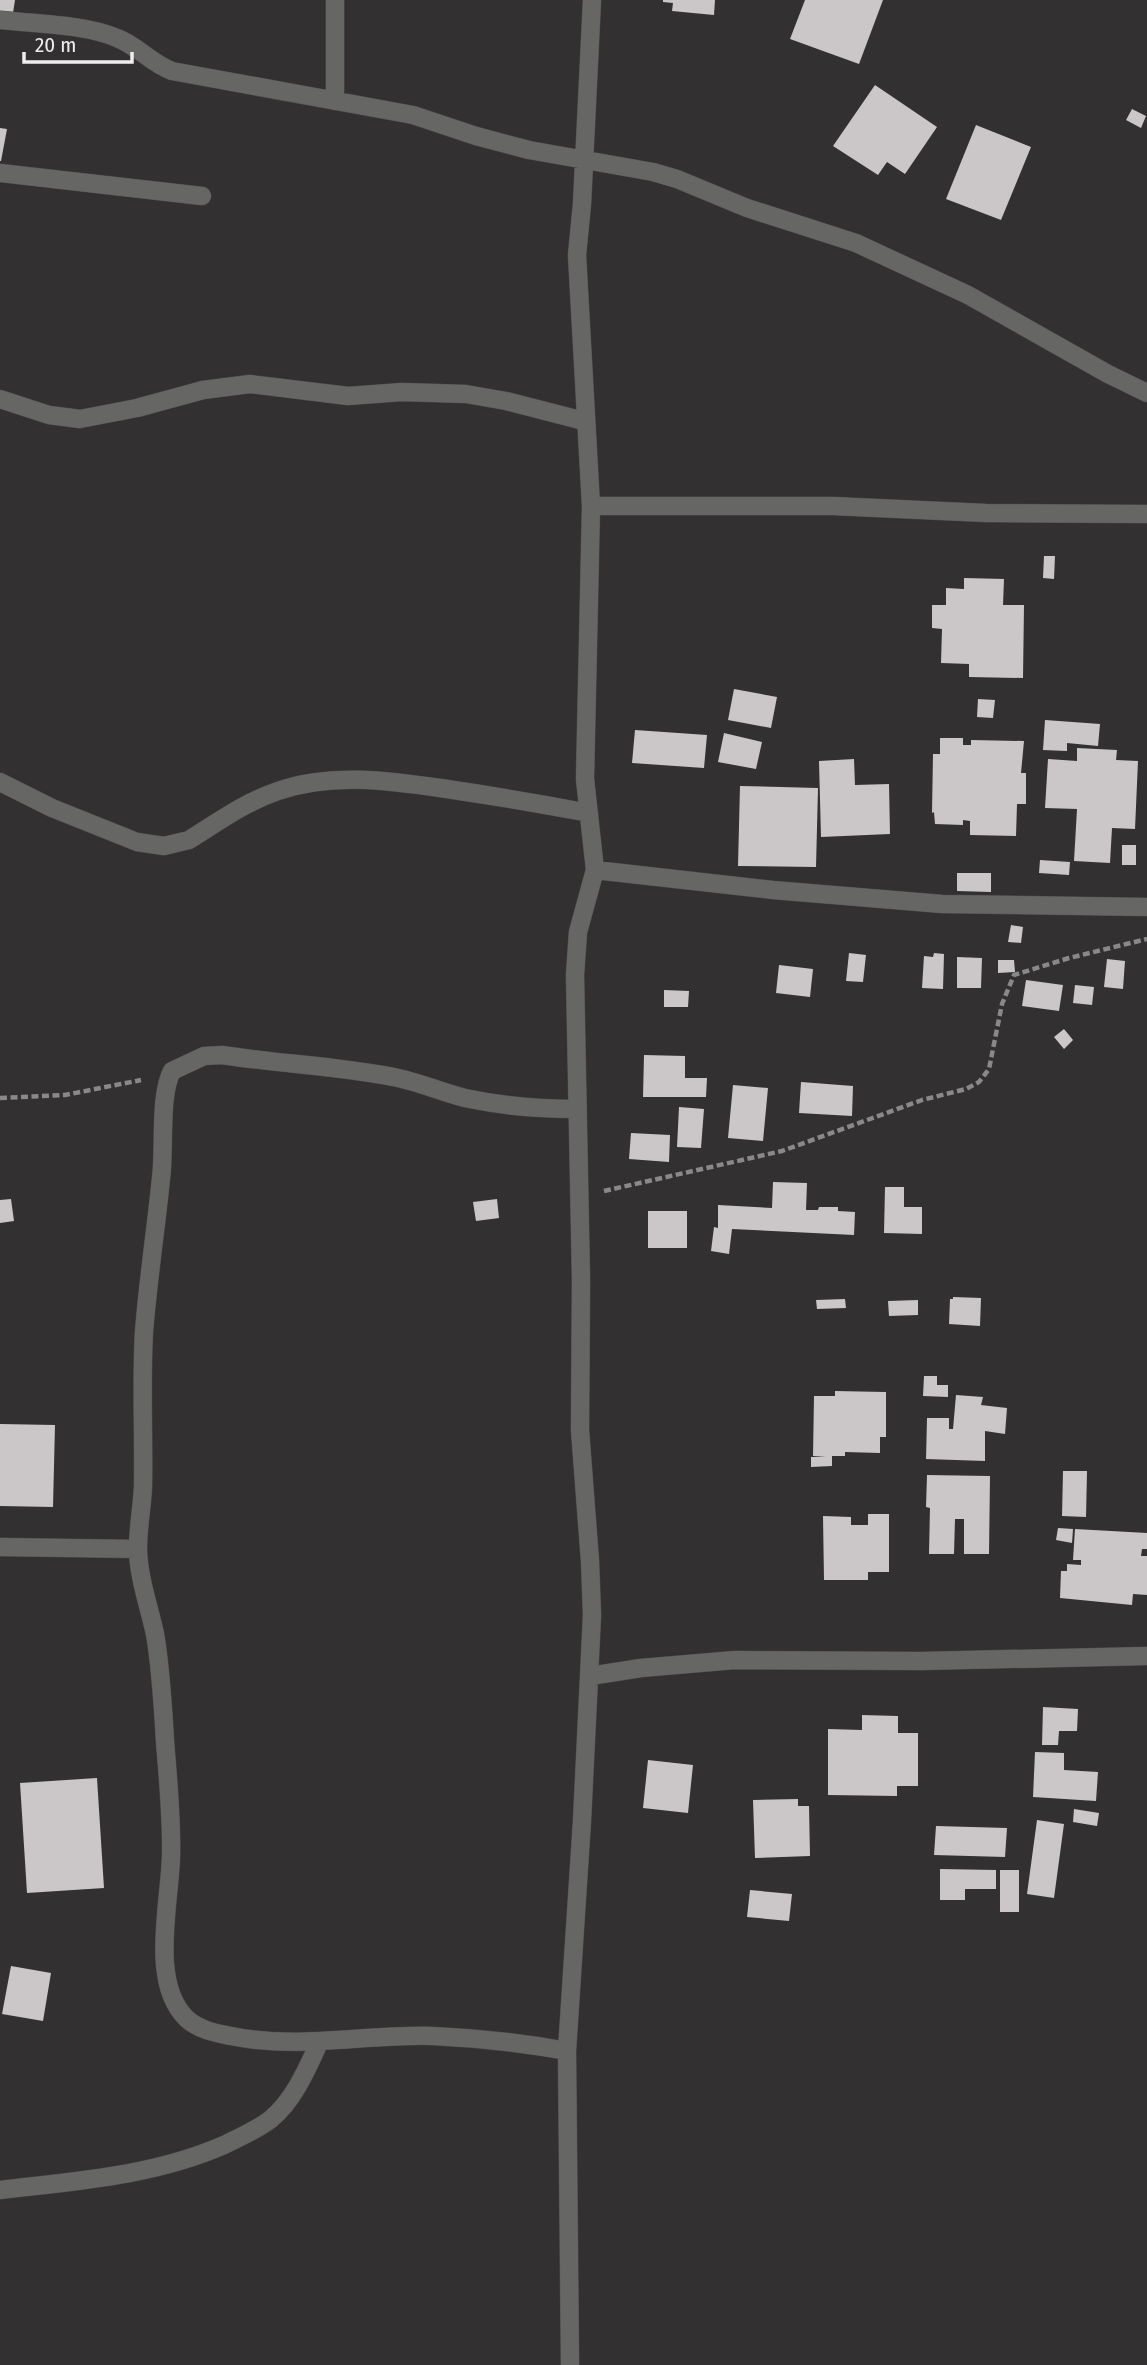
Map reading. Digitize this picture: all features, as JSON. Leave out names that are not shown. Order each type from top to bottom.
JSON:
[{"type":"street","points":[[335,0],[335,101]]},
{"type":"street","points":[[570,2365],[567,2051],[590,1676],[590,1560],[580,1430],[577,949],[578,932],[595,870],[585,767],[591,506],[584,421],[577,255],[592,0]]},
{"type":"street","points":[[0,20],[97,32],[136,47],[172,71],[413,115],[476,136],[677,179],[767,215],[856,243],[968,295],[1147,393]]},
{"type":"street","points":[[0,173],[202,197]]},
{"type":"street","points":[[0,399],[49,415],[80,419],[137,408],[203,390],[250,384],[348,396],[401,392],[466,394],[584,421]]},
{"type":"street","points":[[591,506],[833,506],[986,513],[1147,514]]},
{"type":"street","points":[[0,782],[83,821],[152,846],[179,844],[189,840],[254,800],[279,790],[310,782],[344,779],[402,782],[509,797],[589,813]]},
{"type":"street","points":[[595,870],[773,890],[943,904],[1147,907]]},
{"type":"street","points":[[567,2051],[433,2036],[392,2036],[319,2043],[254,2041],[207,2031],[189,2021],[173,1995],[167,1977],[165,1947],[171,1858],[170,1811],[155,1636],[138,1549],[143,1489],[144,1335],[162,1175],[166,1091],[172,1071],[204,1055],[222,1055],[373,1073],[462,1097],[514,1107],[577,1109]]},
{"type":"street","points":[[0,1546],[138,1549]]},
{"type":"street","points":[[590,1676],[641,1668],[735,1660],[922,1661],[1147,1656]]},
{"type":"street","points":[[0,2190],[124,2175],[192,2159],[253,2132],[273,2118],[290,2097],[319,2043]]},
{"type":"path","points":[[579,1197],[782,1151],[922,1100],[966,1089],[979,1082],[989,1069],[1002,1003],[1014,975],[1147,939]]},
{"type":"path","points":[[0,1098],[85,1093],[172,1071]]},
{"type":"building","points":[[0,0],[15,0],[13,13],[0,11]]},
{"type":"building","points":[[663,0],[715,0],[714,15],[672,11],[673,3]]},
{"type":"building","points":[[805,0],[883,0],[859,64],[790,39]]},
{"type":"building","points":[[875,85],[937,127],[905,174],[887,162],[878,175],[833,146]]},
{"type":"building","points":[[1132,109],[1146,116],[1141,128],[1126,120]]},
{"type":"building","points":[[976,125],[1031,147],[1001,220],[946,199]]},
{"type":"building","points":[[0,128],[7,129],[1,161],[0,161]]},
{"type":"building","points":[[1044,556],[1055,556],[1054,579],[1043,578]]},
{"type":"building","points":[[964,578],[1004,579],[1003,605],[1024,605],[1023,678],[969,677],[969,664],[941,663],[942,629],[932,628],[932,605],[946,605],[946,588],[964,589]]},
{"type":"building","points":[[734,689],[777,697],[771,728],[728,720]]},
{"type":"building","points":[[978,699],[995,700],[993,718],[977,717]]},
{"type":"building","points":[[1045,720],[1100,724],[1098,746],[1067,743],[1067,751],[1043,750]]},
{"type":"building","points":[[635,730],[707,735],[704,768],[632,763]]},
{"type":"building","points":[[724,733],[762,742],[756,769],[718,762]]},
{"type":"building","points":[[940,738],[963,738],[963,745],[971,745],[971,740],[1024,741],[1021,773],[1026,773],[1026,804],[1017,804],[1016,836],[970,835],[970,821],[963,820],[963,825],[935,824],[934,812],[932,813],[933,754],[940,754]]},
{"type":"building","points":[[1077,748],[1117,750],[1116,760],[1138,761],[1135,829],[1112,828],[1110,863],[1074,861],[1077,809],[1045,808],[1048,759],[1077,761]]},
{"type":"building","points":[[854,759],[855,785],[889,784],[890,834],[821,837],[819,761]]},
{"type":"building","points":[[740,786],[818,788],[816,867],[738,866]]},
{"type":"building","points":[[1122,845],[1136,845],[1136,865],[1122,865]]},
{"type":"building","points":[[1040,860],[1070,862],[1069,875],[1039,873]]},
{"type":"building","points":[[957,873],[991,873],[991,892],[957,891]]},
{"type":"building","points":[[1011,925],[1023,927],[1021,943],[1008,942]]},
{"type":"building","points":[[849,953],[866,955],[863,982],[846,981]]},
{"type":"building","points":[[934,953],[944,954],[943,989],[922,988],[924,956],[933,957]]},
{"type":"building","points":[[957,957],[982,958],[981,988],[957,988]]},
{"type":"building","points":[[1107,959],[1125,961],[1123,989],[1104,987]]},
{"type":"building","points":[[998,960],[1014,960],[1015,972],[998,973]]},
{"type":"building","points":[[779,965],[813,969],[810,997],[776,993]]},
{"type":"building","points":[[1026,980],[1063,985],[1059,1011],[1022,1006]]},
{"type":"building","points":[[1075,985],[1094,987],[1092,1005],[1073,1003]]},
{"type":"building","points":[[664,990],[689,991],[688,1007],[664,1007]]},
{"type":"building","points":[[1064,1029],[1073,1040],[1064,1049],[1054,1037]]},
{"type":"building","points":[[644,1055],[685,1056],[685,1078],[707,1078],[706,1097],[643,1097]]},
{"type":"building","points":[[801,1082],[853,1086],[852,1116],[799,1113]]},
{"type":"building","points":[[733,1085],[768,1088],[763,1141],[728,1138]]},
{"type":"building","points":[[679,1107],[704,1109],[701,1148],[677,1147]]},
{"type":"building","points":[[631,1133],[670,1135],[669,1162],[629,1159]]},
{"type":"building","points":[[773,1182],[807,1183],[806,1210],[838,1207],[838,1211],[855,1212],[854,1235],[732,1229],[729,1254],[711,1251],[714,1227],[718,1228],[718,1205],[772,1208]]},
{"type":"building","points":[[885,1187],[904,1187],[904,1207],[922,1207],[922,1234],[884,1233]]},
{"type":"building","points":[[11,1199],[14,1221],[0,1223],[0,1200]]},
{"type":"building","points":[[497,1199],[499,1218],[476,1221],[473,1202]]},
{"type":"building","points":[[648,1211],[687,1211],[687,1248],[648,1248]]},
{"type":"building","points":[[981,1298],[980,1326],[949,1324],[950,1299]]},
{"type":"building","points":[[845,1299],[846,1308],[817,1309],[816,1300]]},
{"type":"building","points":[[918,1300],[918,1315],[889,1316],[888,1301]]},
{"type":"building","points":[[924,1376],[937,1376],[937,1385],[948,1385],[948,1397],[923,1396]]},
{"type":"building","points":[[835,1391],[886,1392],[886,1437],[880,1437],[880,1453],[845,1452],[845,1456],[832,1456],[832,1466],[811,1467],[811,1457],[826,1457],[813,1456],[814,1396],[835,1396]]},
{"type":"building","points":[[956,1395],[983,1397],[981,1405],[1007,1408],[1005,1434],[985,1431],[985,1461],[926,1459],[927,1418],[949,1418],[949,1429],[953,1429]]},
{"type":"building","points":[[0,1424],[55,1425],[53,1507],[0,1506]]},
{"type":"building","points":[[1063,1471],[1087,1471],[1086,1517],[1062,1516]]},
{"type":"building","points":[[927,1475],[990,1476],[989,1554],[964,1554],[964,1519],[955,1519],[954,1554],[929,1554],[930,1508],[926,1507]]},
{"type":"building","points":[[868,1514],[889,1514],[889,1572],[868,1572],[868,1580],[824,1580],[823,1516],[851,1517],[851,1525],[868,1525]]},
{"type":"building","points":[[1058,1528],[1073,1529],[1072,1543],[1056,1540]]},
{"type":"building","points":[[1075,1529],[1147,1533],[1147,1549],[1142,1549],[1141,1556],[1147,1556],[1147,1595],[1133,1594],[1132,1605],[1060,1598],[1061,1571],[1067,1571],[1067,1564],[1081,1565],[1081,1560],[1073,1560]]},
{"type":"building","points":[[1043,1707],[1078,1709],[1077,1731],[1059,1731],[1058,1745],[1042,1745]]},
{"type":"building","points":[[862,1715],[898,1716],[898,1733],[918,1733],[918,1786],[897,1786],[897,1796],[828,1795],[828,1729],[862,1730]]},
{"type":"building","points":[[1035,1752],[1064,1753],[1064,1770],[1098,1772],[1096,1801],[1033,1797]]},
{"type":"building","points":[[648,1760],[693,1765],[688,1813],[643,1808]]},
{"type":"building","points":[[97,1778],[104,1888],[27,1893],[20,1783]]},
{"type":"building","points":[[798,1799],[798,1806],[809,1806],[810,1856],[755,1858],[753,1800]]},
{"type":"building","points":[[1074,1809],[1099,1813],[1097,1826],[1073,1822]]},
{"type":"building","points":[[1037,1820],[1064,1824],[1054,1898],[1027,1894]]},
{"type":"building","points":[[936,1826],[1007,1828],[1005,1857],[934,1855]]},
{"type":"building","points":[[940,1869],[996,1870],[996,1889],[965,1889],[965,1900],[940,1900]]},
{"type":"building","points":[[1000,1870],[1019,1870],[1019,1912],[1000,1912]]},
{"type":"building","points":[[750,1890],[792,1894],[789,1921],[747,1917]]},
{"type":"building","points":[[11,1966],[51,1973],[43,2021],[2,2014]]}]
